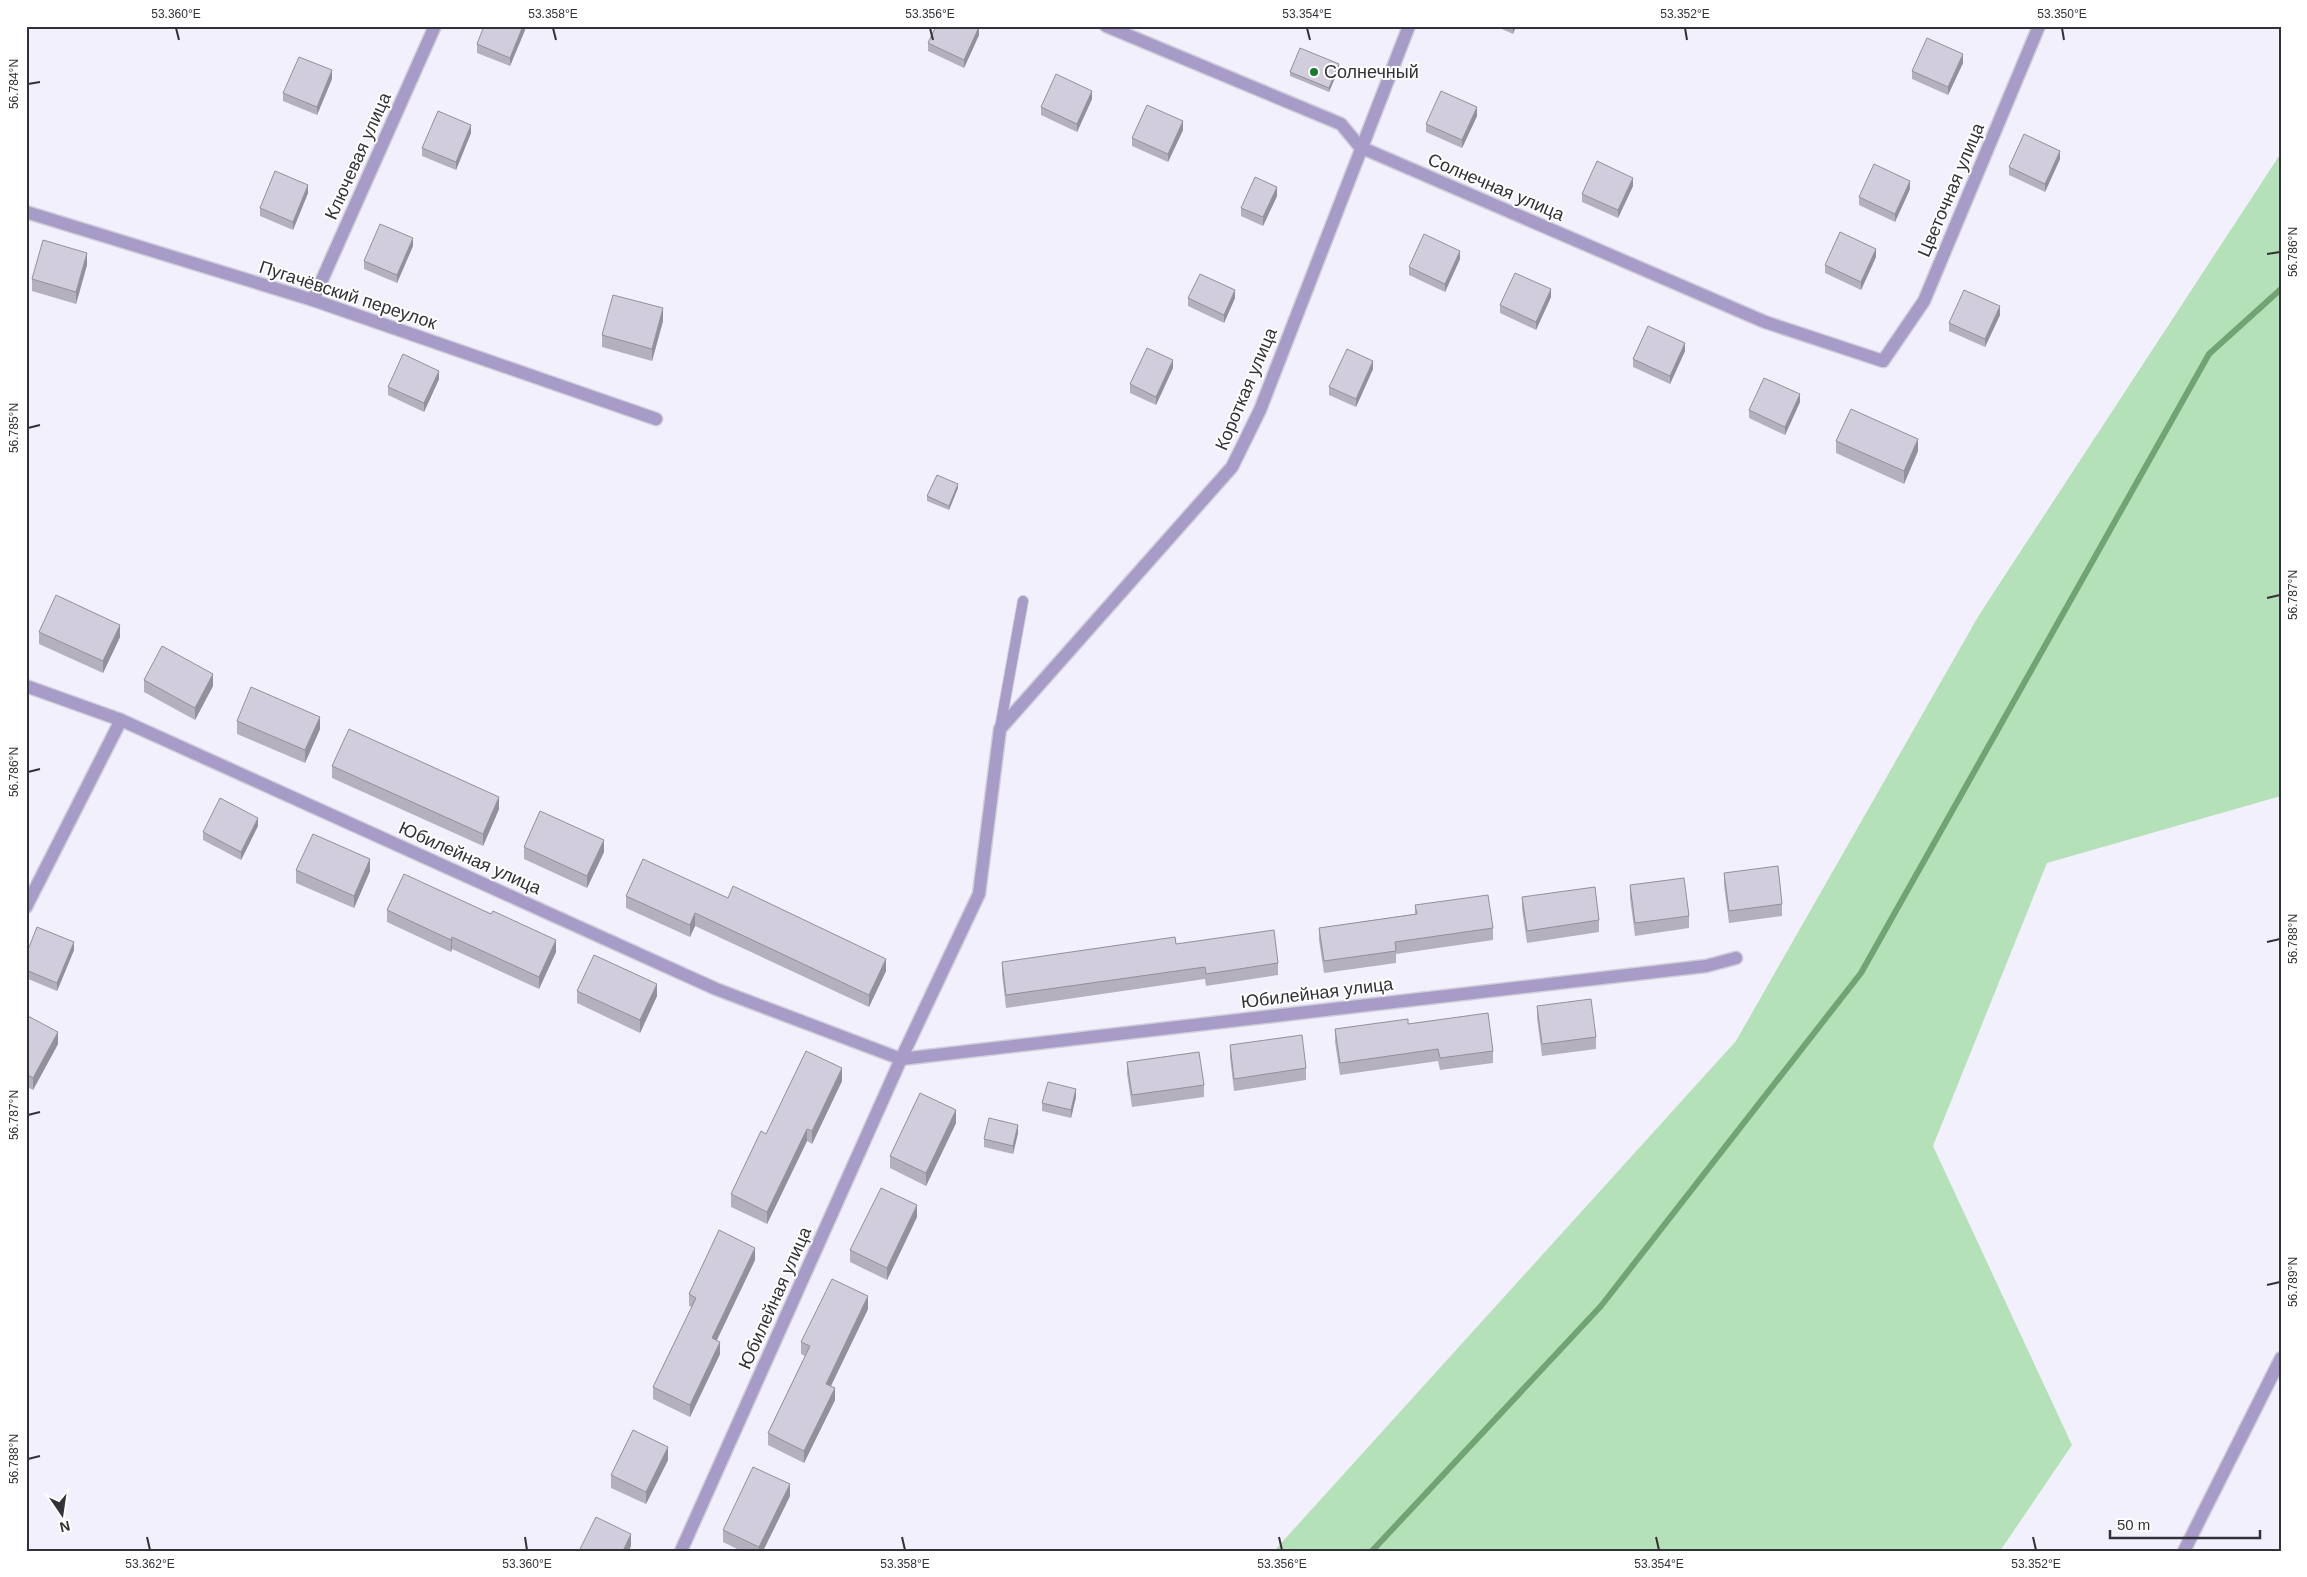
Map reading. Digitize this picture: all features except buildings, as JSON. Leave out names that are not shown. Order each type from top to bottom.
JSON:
[{"type":"street","name":"Ключевая улица","points":[[313,300],[435,26]]},
{"type":"street","name":"Солнечная улица","points":[[1106,26],[1341,124],[1360,147],[1765,322],[1883,361]]},
{"type":"street","name":"Короткая улица","points":[[1000,729],[1232,467],[1260,410],[1360,147],[1409,26]]},
{"type":"street","name":"Цветочная улица","points":[[1883,361],[1924,301],[2039,26]]},
{"type":"street","name":"Пугачёвский переулок","points":[[26,212],[313,300],[656,419]]},
{"type":"street","name":"Юбилейная улица","points":[[26,686],[121,720],[716,989],[901,1059],[1706,966],[1736,958]]},
{"type":"street","points":[[26,907],[121,720]]},
{"type":"street","name":"Юбилейная улица","points":[[681,1551],[901,1059],[979,894],[1000,729]]},
{"type":"street","points":[[2184,1551],[2281,1358]]},
{"type":"lane","points":[[1000,729],[1023,601]]},
{"type":"green space","points":[[2281,153],[2281,796],[2047,863],[1933,1146],[2072,1445],[2000,1551],[1274,1551],[1736,1041],[1979,615]]},
{"type":"waterway","points":[[1372,1551],[1601,1306],[1861,973],[2209,354],[2281,289]]},
{"type":"place","name":"Солнечный","points":[[1314,72]]}]
